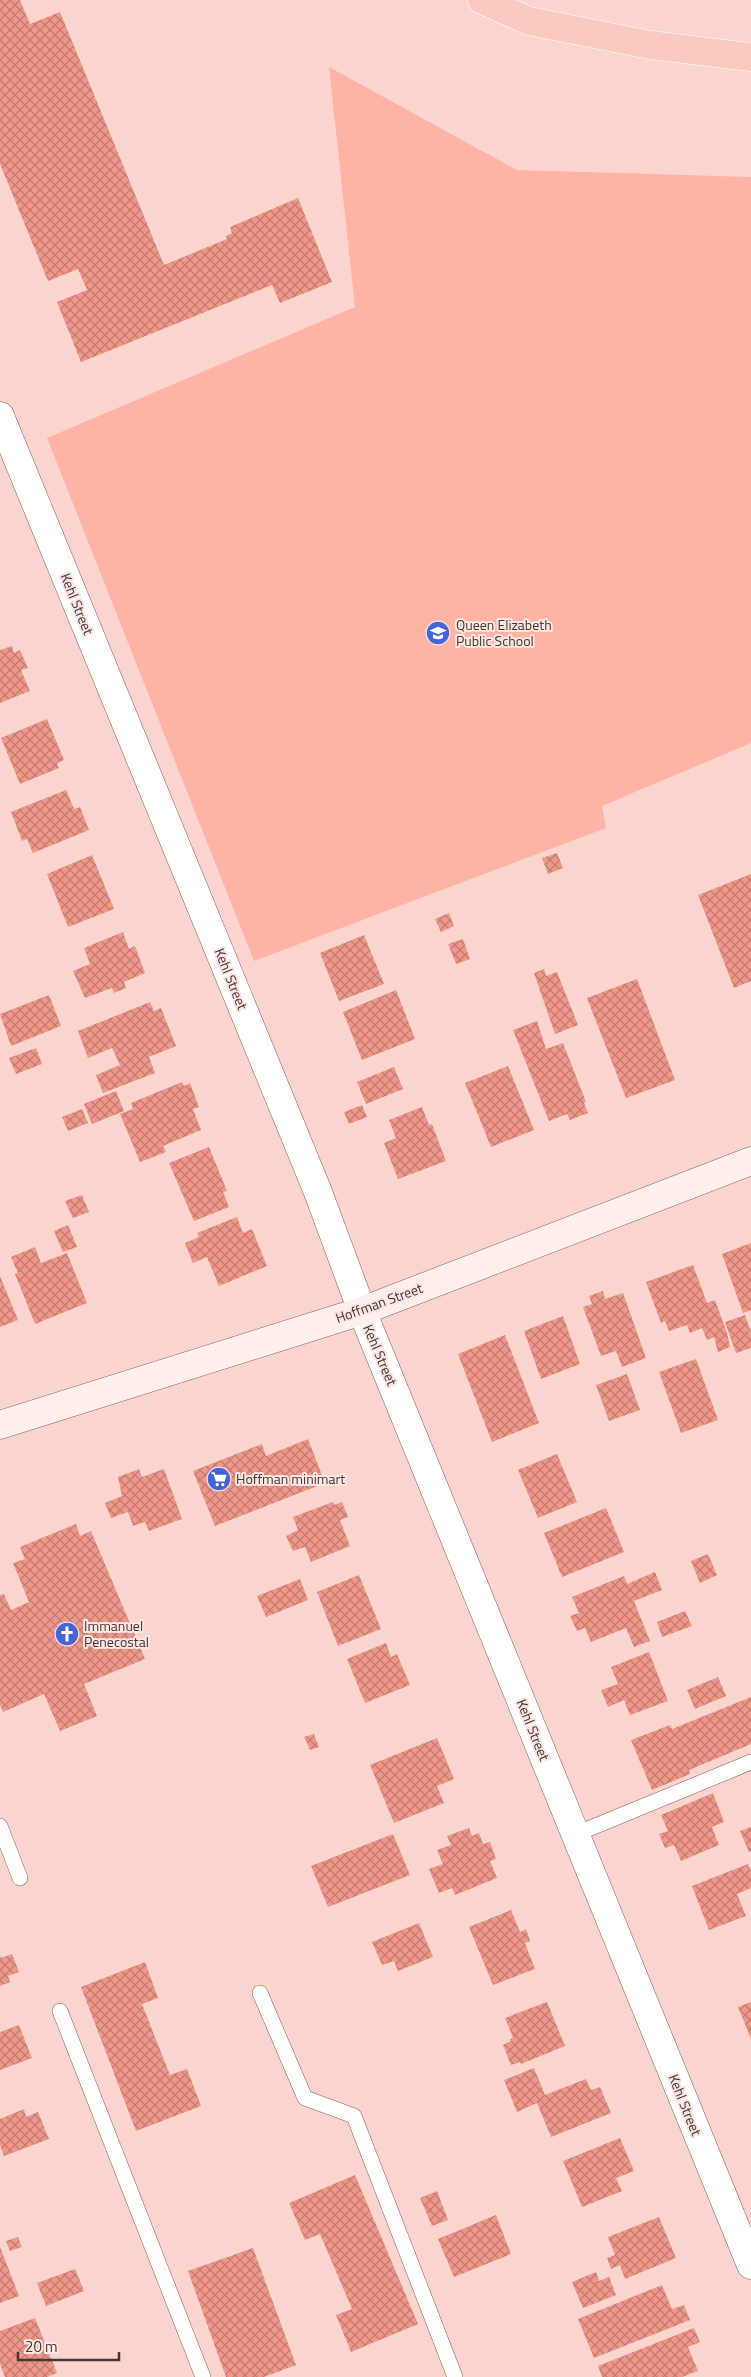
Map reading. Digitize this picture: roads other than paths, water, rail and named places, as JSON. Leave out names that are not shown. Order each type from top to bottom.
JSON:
[{"type":"highway","points":[[482,0],[529,22],[650,45],[751,57]]},
{"type":"street","name":"Kehl Street","points":[[0,416],[318,1192],[362,1311],[751,2265]]},
{"type":"street","name":"Hoffman Street","points":[[0,1424],[362,1311],[751,1161]]},
{"type":"lane","points":[[576,1834],[751,1762]]},
{"type":"lane","points":[[0,1826],[20,1878]]},
{"type":"lane","points":[[260,1994],[306,2098],[354,2116],[455,2377]]},
{"type":"lane","points":[[60,2011],[203,2377]]},
{"type":"place","name":"Queen Elizabeth Public School","points":[[438,633]]},
{"type":"place","name":"Hoffman minimart","points":[[219,1479]]},
{"type":"place","name":"Immanuel Penecostal","points":[[67,1634]]}]
